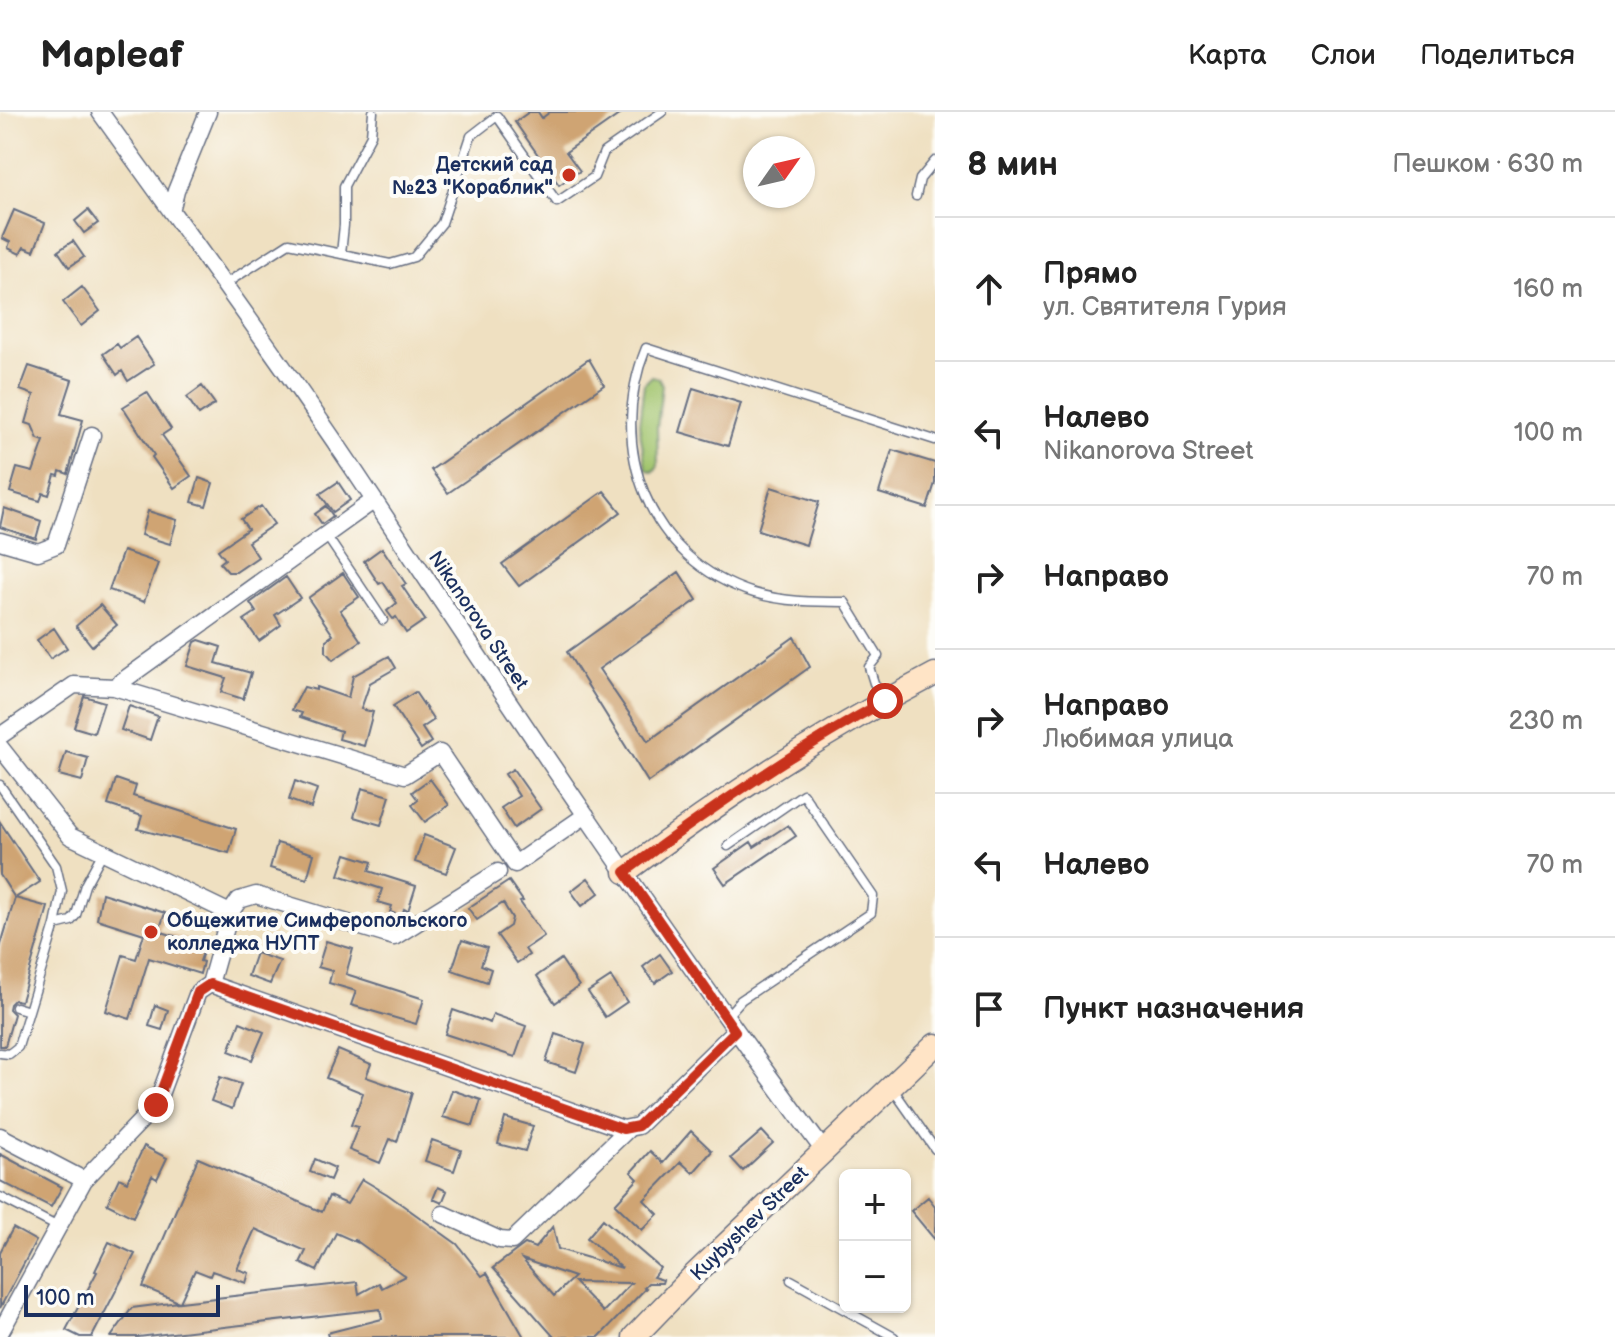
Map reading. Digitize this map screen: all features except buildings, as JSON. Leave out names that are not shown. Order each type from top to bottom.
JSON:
[{"type":"main road","points":[[625,872],[748,784],[842,725],[935,674]]},
{"type":"main road","name":"Kuybyshev Street","points":[[634,1337],[694,1275],[891,1087],[932,1052]]},
{"type":"street","name":"Nikanorova Street","points":[[100,112],[224,285],[730,1024],[824,1151]]},
{"type":"street","points":[[171,211],[208,112]]},
{"type":"street","points":[[0,541],[38,552],[56,545],[92,435]]},
{"type":"street","points":[[114,687],[373,501]]},
{"type":"street","points":[[0,736],[74,685],[114,687],[405,775],[440,753],[515,864],[586,815]]},
{"type":"street","points":[[0,747],[70,836],[230,913]]},
{"type":"street","points":[[0,1333],[84,1180],[156,1105],[198,992],[210,984],[230,913],[239,900],[256,895],[394,937],[498,872]]},
{"type":"street","points":[[210,984],[633,1128]]},
{"type":"street","points":[[443,1214],[500,1240],[512,1241],[633,1128],[730,1024]]},
{"type":"street","points":[[0,1136],[84,1180]]},
{"type":"lane","points":[[341,254],[344,186],[371,135],[373,112]]},
{"type":"lane","points":[[224,285],[289,243],[390,264],[414,257],[442,223],[471,136],[500,114],[557,202],[594,177],[604,152],[662,112]]},
{"type":"lane","points":[[916,196],[920,179],[935,161]]},
{"type":"lane","points":[[885,701],[869,667],[878,656],[845,602],[789,600],[736,587],[691,558],[666,532],[648,502],[636,469],[630,434],[631,399],[646,348],[935,440]]},
{"type":"lane","points":[[326,535],[383,620]]},
{"type":"lane","points":[[0,785],[56,866],[62,891],[55,925],[18,1047],[9,1054],[0,1053]]},
{"type":"lane","points":[[728,846],[803,794],[873,896],[871,913],[741,1000],[730,1024]]},
{"type":"lane","points":[[55,925],[71,921],[76,915],[85,885],[104,852]]},
{"type":"lane","points":[[16,1007],[29,1011]]},
{"type":"lane","points":[[891,1087],[935,1149]]},
{"type":"lane","points":[[0,1197],[58,1227]]},
{"type":"lane","points":[[791,1280],[894,1337]]},
{"type":"green space","points":[[652,376],[659,378],[662,385],[657,428],[658,466],[653,472],[646,469],[639,424],[644,384]]},
{"type":"place","name":"Детский сад №23 \"Кораблик\"","points":[[569,175]]},
{"type":"place","name":"Общежитие Симферопольского колледжа НУПТ","points":[[151,932]]},
{"type":"route","points":[[156,1105],[198,992],[210,984],[623,1129],[638,1126],[735,1031],[625,872],[748,784],[885,701]]}]
